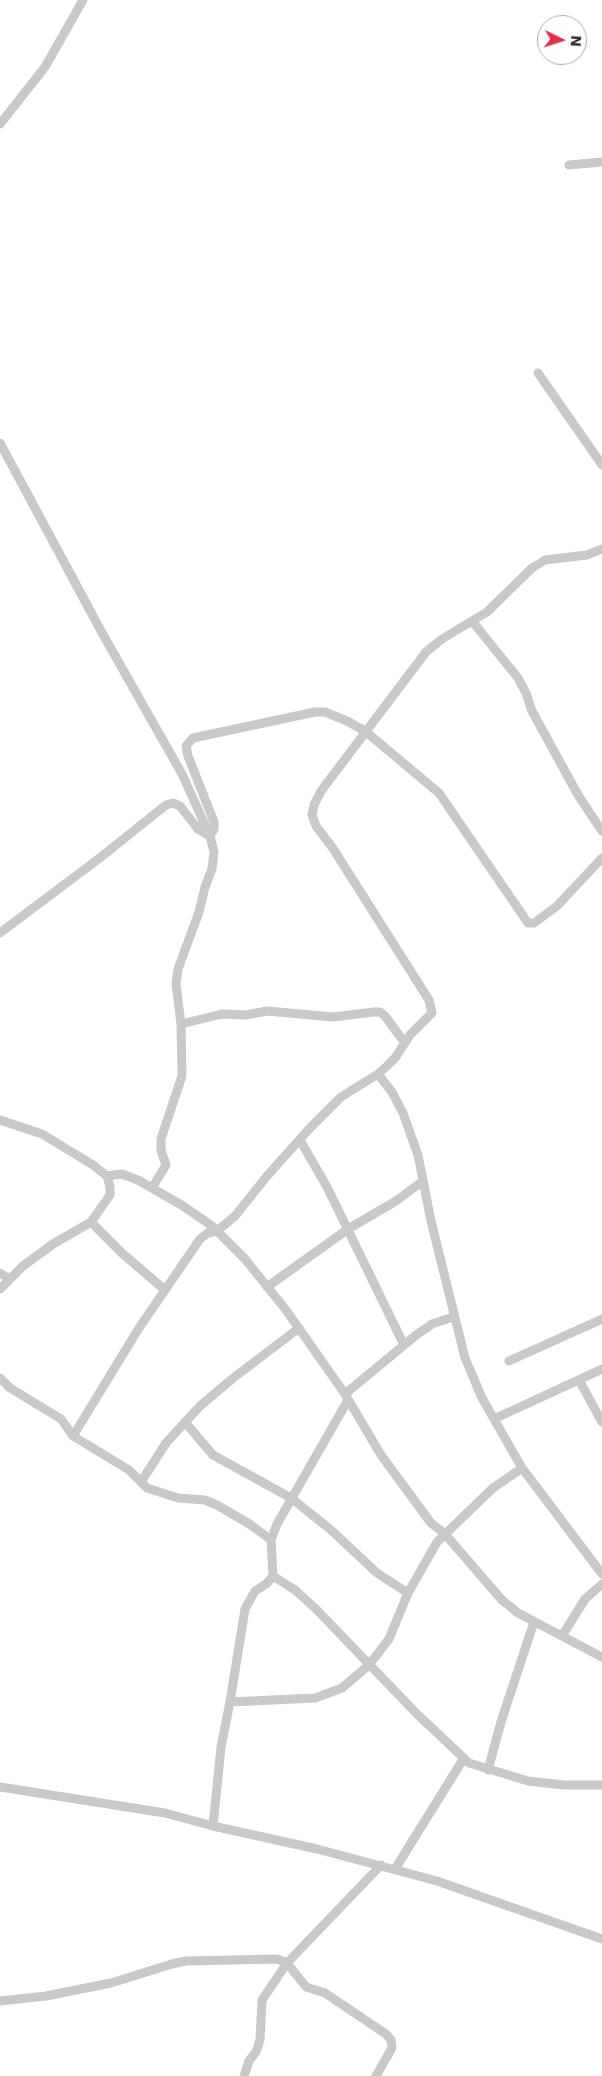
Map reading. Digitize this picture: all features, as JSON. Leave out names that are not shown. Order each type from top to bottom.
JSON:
[{"type":"street","points":[[1,120],[44,67],[83,0]]},
{"type":"street","points":[[569,165],[602,162]]},
{"type":"street","points":[[538,373],[602,465]]},
{"type":"street","points":[[0,443],[101,631],[182,774],[210,836],[214,852],[212,869],[199,912],[178,969],[176,984],[181,1024],[182,1076],[161,1139],[161,1150],[166,1165],[152,1188]]},
{"type":"street","points":[[73,1436],[139,1328],[200,1239],[208,1233],[217,1231],[245,1204],[267,1176],[341,1098],[378,1074],[395,1058],[405,1043],[432,1014],[429,1000],[332,847],[316,826],[312,815],[314,805],[321,791],[426,652],[442,639],[487,612],[532,568],[545,560],[587,555],[602,549]]},
{"type":"street","points":[[472,621],[518,678],[526,693],[532,711],[573,786],[602,830]]},
{"type":"street","points":[[210,836],[214,829],[214,822],[186,746],[193,738],[315,712],[325,712],[347,721],[365,732],[439,793],[528,923],[534,923],[557,906],[602,858]]},
{"type":"street","points":[[0,933],[166,805],[172,803],[180,806],[198,829],[210,836]]},
{"type":"street","points":[[181,1024],[222,1014],[246,1015],[268,1011],[333,1017],[380,1012],[405,1043]]},
{"type":"street","points":[[378,1074],[392,1092],[403,1113],[418,1155],[453,1317],[465,1358],[476,1386],[522,1468],[602,1574]]},
{"type":"street","points":[[0,1120],[42,1134],[93,1165],[107,1176],[110,1187],[110,1195],[91,1222],[53,1244],[23,1266],[0,1289]]},
{"type":"street","points":[[300,1140],[327,1186],[404,1345]]},
{"type":"street","points":[[107,1176],[122,1174],[152,1188],[202,1217],[217,1231],[245,1259],[299,1328],[322,1364],[347,1397],[381,1456],[431,1523],[444,1533],[502,1600],[518,1613],[602,1657]]},
{"type":"street","points":[[267,1287],[348,1229],[396,1201],[423,1181]]},
{"type":"street","points":[[91,1222],[123,1254],[165,1290]]},
{"type":"street","points":[[0,1273],[10,1279]]},
{"type":"street","points":[[213,1826],[221,1747],[245,1609],[255,1591],[266,1584],[273,1576],[271,1540],[291,1498],[347,1397],[404,1345],[432,1324],[453,1317]]},
{"type":"street","points":[[509,1361],[602,1319]]},
{"type":"street","points":[[141,1482],[166,1444],[200,1406],[299,1328]]},
{"type":"street","points":[[494,1419],[602,1369]]},
{"type":"street","points":[[0,1378],[10,1388],[61,1419],[73,1436],[129,1470],[141,1482],[157,1492],[178,1498],[205,1500],[217,1505],[251,1525],[271,1540]]},
{"type":"street","points":[[580,1380],[602,1422]]},
{"type":"street","points":[[185,1422],[213,1455],[291,1498],[331,1530],[377,1573],[408,1593]]},
{"type":"street","points":[[230,1702],[315,1698],[342,1688],[369,1664],[389,1639],[408,1593],[444,1533],[493,1488],[522,1468]]},
{"type":"street","points":[[273,1576],[295,1590],[469,1763],[528,1781],[564,1785],[602,1785]]},
{"type":"street","points":[[562,1636],[585,1599],[602,1584]]},
{"type":"street","points":[[488,1770],[501,1722],[534,1622]]},
{"type":"street","points":[[395,1869],[464,1758]]},
{"type":"street","points":[[0,1787],[165,1813],[213,1826],[317,1848],[437,1881],[602,1939]]},
{"type":"street","points":[[244,2076],[249,2060],[256,2052],[260,2040],[262,2000],[288,1964],[381,1865]]},
{"type":"street","points":[[0,2001],[46,1996],[111,1983],[186,1961],[277,1959],[288,1964],[306,1987],[325,1993],[386,2034],[391,2040],[392,2048],[376,2076]]}]
